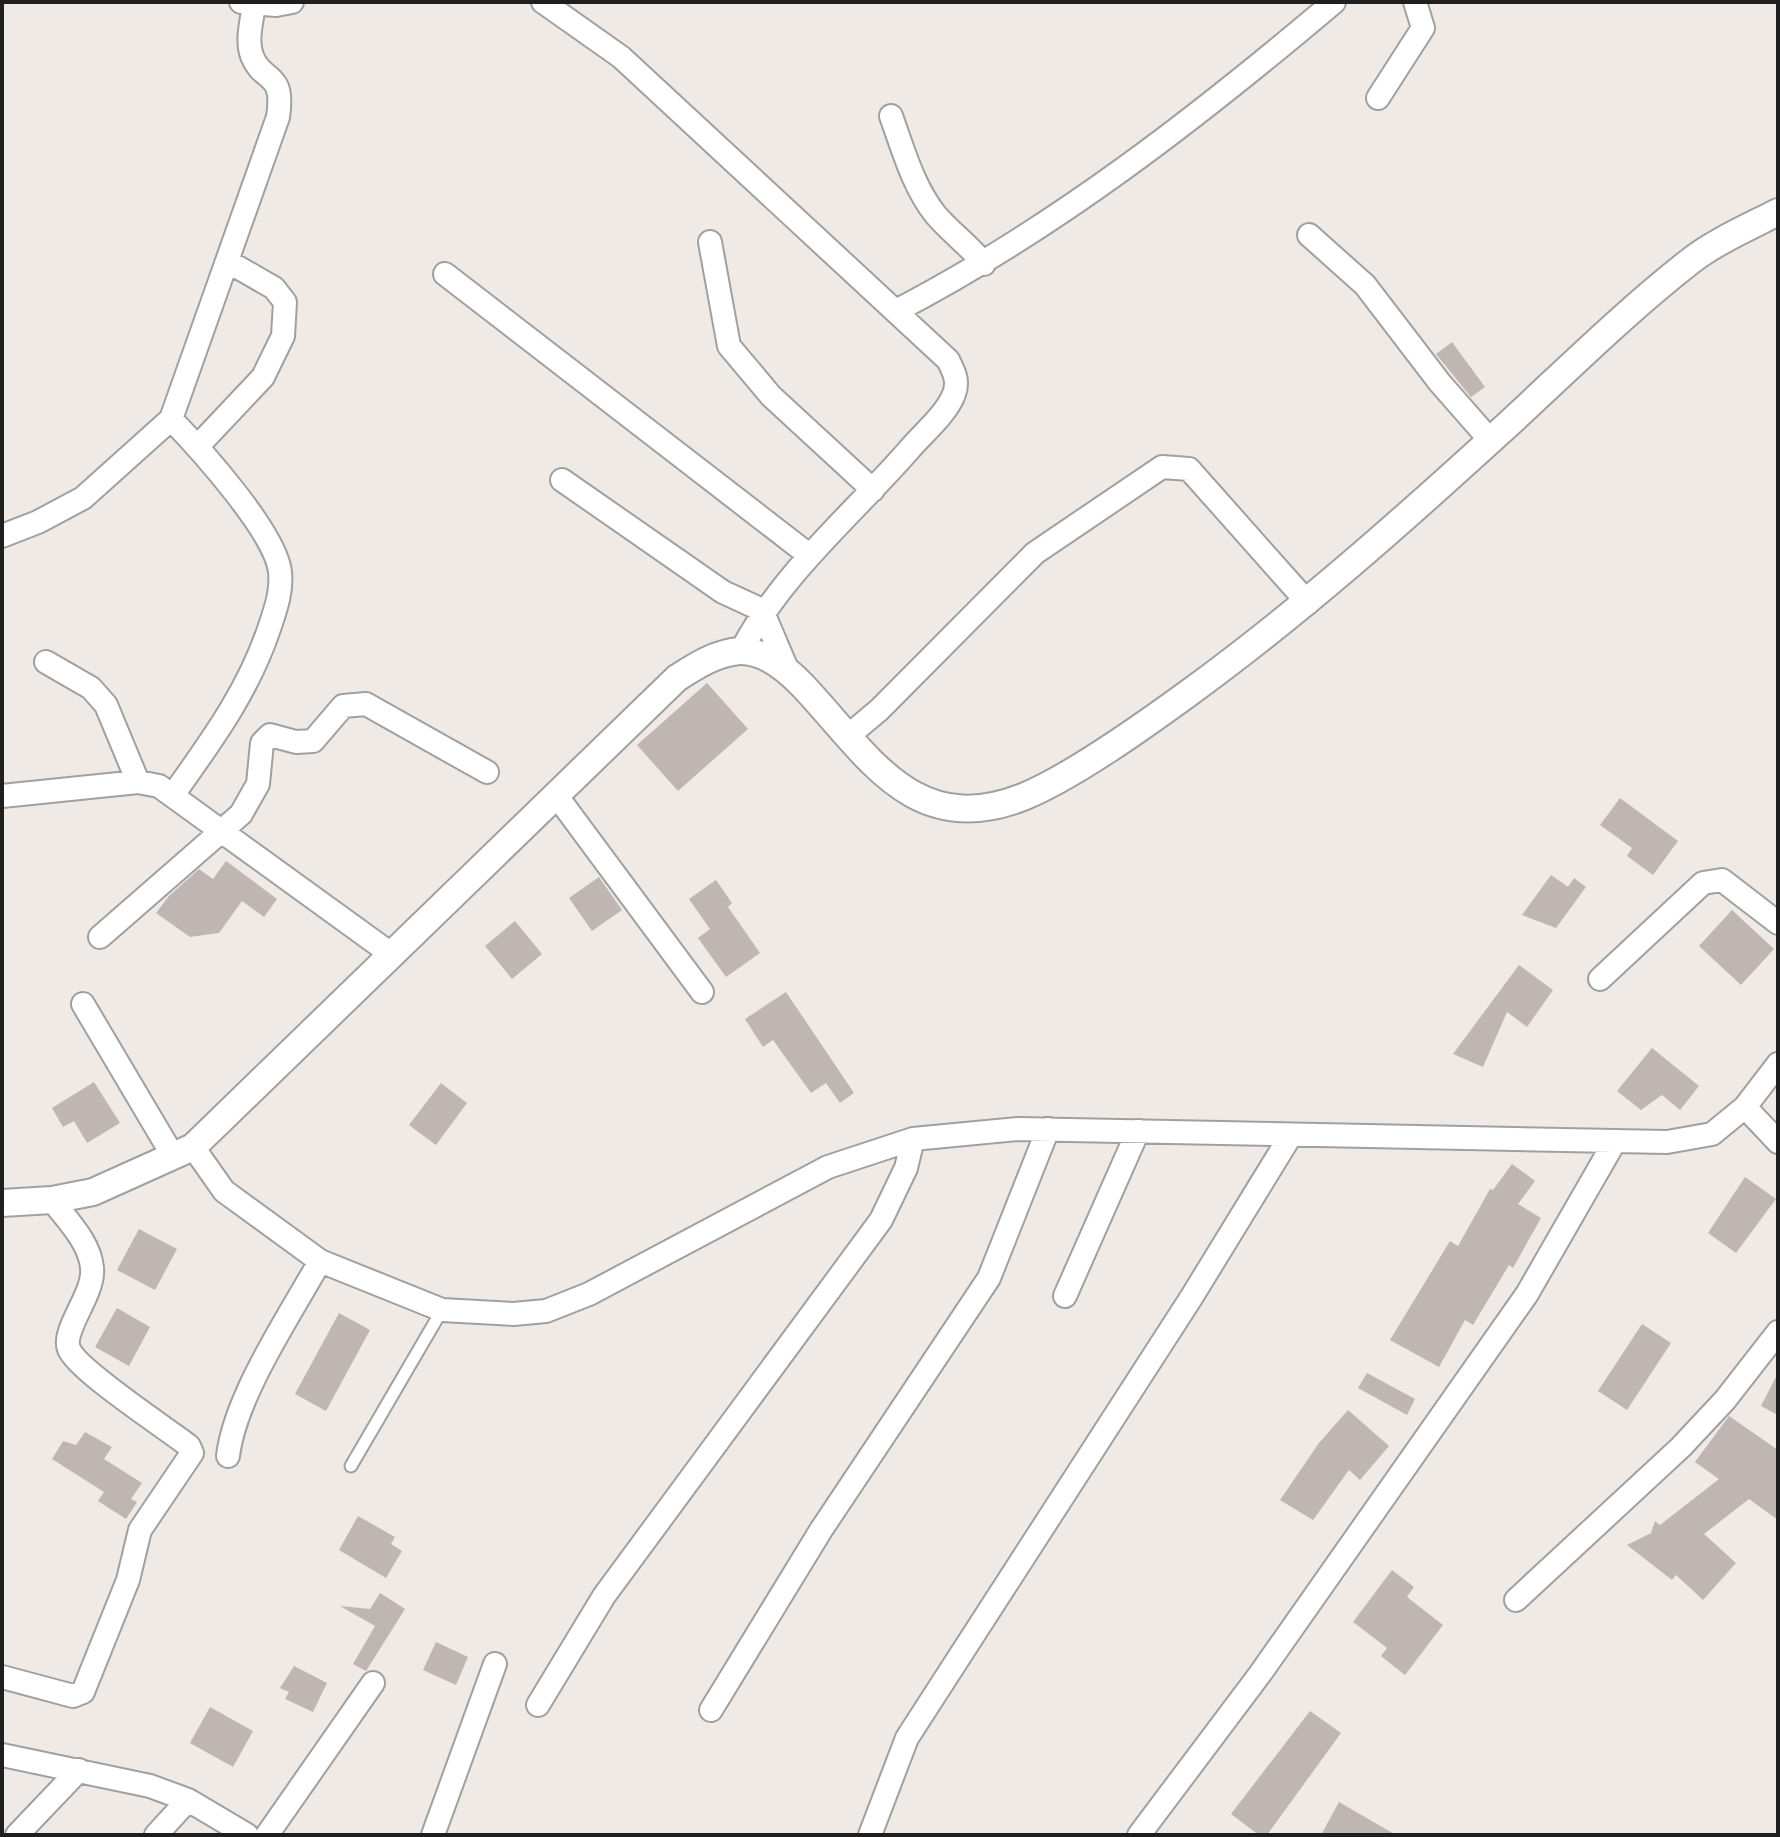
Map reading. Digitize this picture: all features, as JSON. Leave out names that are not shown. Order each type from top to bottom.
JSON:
[{"type":"street","points":[[2,536],[38,522],[83,498],[171,419],[281,101],[271,76],[252,55],[246,3],[292,2]]},
{"type":"street","points":[[543,2],[621,57],[948,360],[957,378],[954,395],[947,404],[873,490],[809,555],[762,610],[741,651]]},
{"type":"street","points":[[896,311],[984,264],[1221,98],[1334,2]]},
{"type":"street","points":[[1378,98],[1423,28],[1415,2]]},
{"type":"street","points":[[891,116],[909,169],[936,214],[984,264]]},
{"type":"street","points":[[562,480],[723,592],[762,610],[787,669],[882,776],[927,803],[952,809],[1004,804],[1053,781],[1159,714],[1308,603],[1690,260],[1778,212]]},
{"type":"street","points":[[1309,235],[1365,285],[1440,383],[1490,440]]},
{"type":"street","points":[[710,242],[729,346],[771,396],[873,490]]},
{"type":"street","points":[[197,447],[263,377],[283,336],[285,302],[274,288],[227,261]]},
{"type":"street","points":[[445,274],[809,555]]},
{"type":"street","points":[[171,419],[242,501],[280,571],[280,597],[256,669],[235,707],[173,795]]},
{"type":"street","points":[[848,736],[912,679],[1035,553],[1162,467],[1189,469],[1308,603]]},
{"type":"street","points":[[2,1203],[52,1200],[93,1192],[183,1151],[677,678],[707,660],[741,651],[787,669]]},
{"type":"street","points":[[46,662],[91,688],[106,705],[138,782]]},
{"type":"street","points":[[100,937],[241,814],[258,784],[262,743],[270,735],[296,742],[313,741],[343,706],[366,704],[487,772]]},
{"type":"street","points":[[2,796],[138,782],[159,786],[391,954]]},
{"type":"street","points":[[556,795],[702,992]]},
{"type":"street","points":[[1600,979],[1703,883],[1722,880],[1778,923]]},
{"type":"street","points":[[83,1004],[183,1151],[224,1191],[320,1261],[442,1310],[513,1314],[546,1311],[628,1274],[828,1167],[913,1139],[1048,1129],[1667,1142],[1712,1134],[1745,1107],[1778,1064]]},
{"type":"street","points":[[1745,1107],[1778,1142]]},
{"type":"street","points":[[711,1710],[821,1530],[989,1278],[1048,1129]]},
{"type":"street","points":[[1065,1296],[1138,1131]]},
{"type":"street","points":[[870,1835],[907,1738],[1191,1298],[1291,1135]]},
{"type":"street","points":[[538,1705],[604,1596],[881,1220],[906,1168],[913,1139]]},
{"type":"street","points":[[1139,1835],[1260,1674],[1527,1294],[1615,1141]]},
{"type":"street","points":[[2,1677],[73,1696],[83,1692],[128,1580],[140,1530],[192,1453],[189,1446],[87,1369],[69,1351],[67,1339],[89,1291],[92,1268],[84,1243],[52,1200]]},
{"type":"street","points":[[228,1456],[230,1437],[260,1368],[320,1261]]},
{"type":"street","points":[[1516,1600],[1681,1447],[1725,1400],[1778,1332]]},
{"type":"street","points":[[433,1835],[495,1664]]},
{"type":"street","points":[[267,1835],[373,1683]]},
{"type":"street","points":[[2,1755],[150,1786],[188,1800],[247,1835]]},
{"type":"street","points":[[17,1835],[79,1770]]},
{"type":"street","points":[[156,1835],[188,1800]]},
{"type":"lane","points":[[351,1466],[442,1310]]},
{"type":"building","points":[[1452,342],[1485,387],[1471,397],[1436,354]]},
{"type":"building","points":[[707,683],[748,729],[678,791],[637,745]]},
{"type":"building","points":[[1620,798],[1678,841],[1653,875],[1627,856],[1632,848],[1600,825]]},
{"type":"building","points":[[226,861],[277,899],[264,917],[242,901],[219,933],[190,937],[156,913],[169,896],[199,869],[213,879]]},
{"type":"building","points":[[1551,875],[1568,887],[1574,878],[1586,887],[1556,928],[1522,915]]},
{"type":"building","points":[[599,877],[622,910],[592,931],[569,898]]},
{"type":"building","points":[[716,880],[732,903],[728,907],[760,953],[726,977],[698,938],[710,929],[689,899]]},
{"type":"building","points":[[1732,910],[1774,949],[1741,985],[1699,946]]},
{"type":"building","points":[[515,921],[542,954],[512,979],[485,946]]},
{"type":"building","points":[[1519,965],[1553,990],[1527,1027],[1507,1012],[1483,1067],[1453,1054]]},
{"type":"building","points":[[786,992],[854,1093],[840,1103],[826,1083],[811,1093],[773,1040],[763,1047],[745,1019]]},
{"type":"building","points":[[1652,1048],[1699,1086],[1680,1110],[1662,1095],[1641,1110],[1617,1091]]},
{"type":"building","points":[[94,1082],[120,1123],[87,1143],[74,1121],[63,1127],[52,1108]]},
{"type":"building","points":[[441,1083],[467,1103],[436,1145],[409,1125]]},
{"type":"building","points":[[1512,1164],[1535,1181],[1518,1204],[1541,1218],[1513,1268],[1509,1265],[1473,1325],[1465,1320],[1439,1367],[1390,1340],[1450,1241],[1458,1246],[1490,1189],[1493,1190]]},
{"type":"building","points":[[1745,1177],[1776,1199],[1736,1253],[1708,1233]]},
{"type":"building","points":[[139,1229],[177,1249],[155,1290],[117,1270]]},
{"type":"building","points":[[117,1308],[150,1327],[129,1366],[95,1347]]},
{"type":"building","points":[[339,1313],[370,1330],[326,1411],[295,1394]]},
{"type":"building","points":[[1642,1324],[1671,1343],[1627,1410],[1598,1391]]},
{"type":"building","points":[[1367,1373],[1415,1399],[1407,1415],[1358,1388]]},
{"type":"building","points":[[1778,1373],[1778,1415],[1761,1406]]},
{"type":"building","points":[[1348,1410],[1389,1446],[1360,1480],[1349,1470],[1313,1520],[1280,1500],[1319,1443]]},
{"type":"building","points":[[1729,1416],[1778,1450],[1778,1520],[1749,1499],[1704,1534],[1736,1563],[1703,1600],[1676,1575],[1672,1580],[1627,1545],[1651,1533],[1655,1521],[1660,1525],[1719,1479],[1695,1462]]},
{"type":"building","points":[[85,1432],[112,1447],[104,1459],[142,1483],[131,1499],[137,1502],[126,1519],[98,1501],[104,1492],[52,1459],[63,1441],[76,1445]]},
{"type":"building","points":[[358,1516],[395,1537],[391,1544],[402,1551],[386,1578],[339,1550]]},
{"type":"building","points":[[1392,1570],[1414,1587],[1407,1597],[1443,1625],[1405,1675],[1381,1656],[1387,1648],[1353,1622]]},
{"type":"building","points":[[380,1593],[405,1609],[366,1671],[353,1664],[375,1626],[340,1606],[370,1609]]},
{"type":"building","points":[[436,1642],[468,1657],[456,1685],[423,1670]]},
{"type":"building","points":[[294,1666],[327,1683],[313,1712],[285,1699],[289,1692],[280,1688]]},
{"type":"building","points":[[210,1707],[253,1731],[233,1767],[190,1743]]},
{"type":"building","points":[[1310,1711],[1341,1733],[1267,1835],[1259,1835],[1231,1814]]},
{"type":"building","points":[[1339,1802],[1396,1835],[1321,1835]]}]
